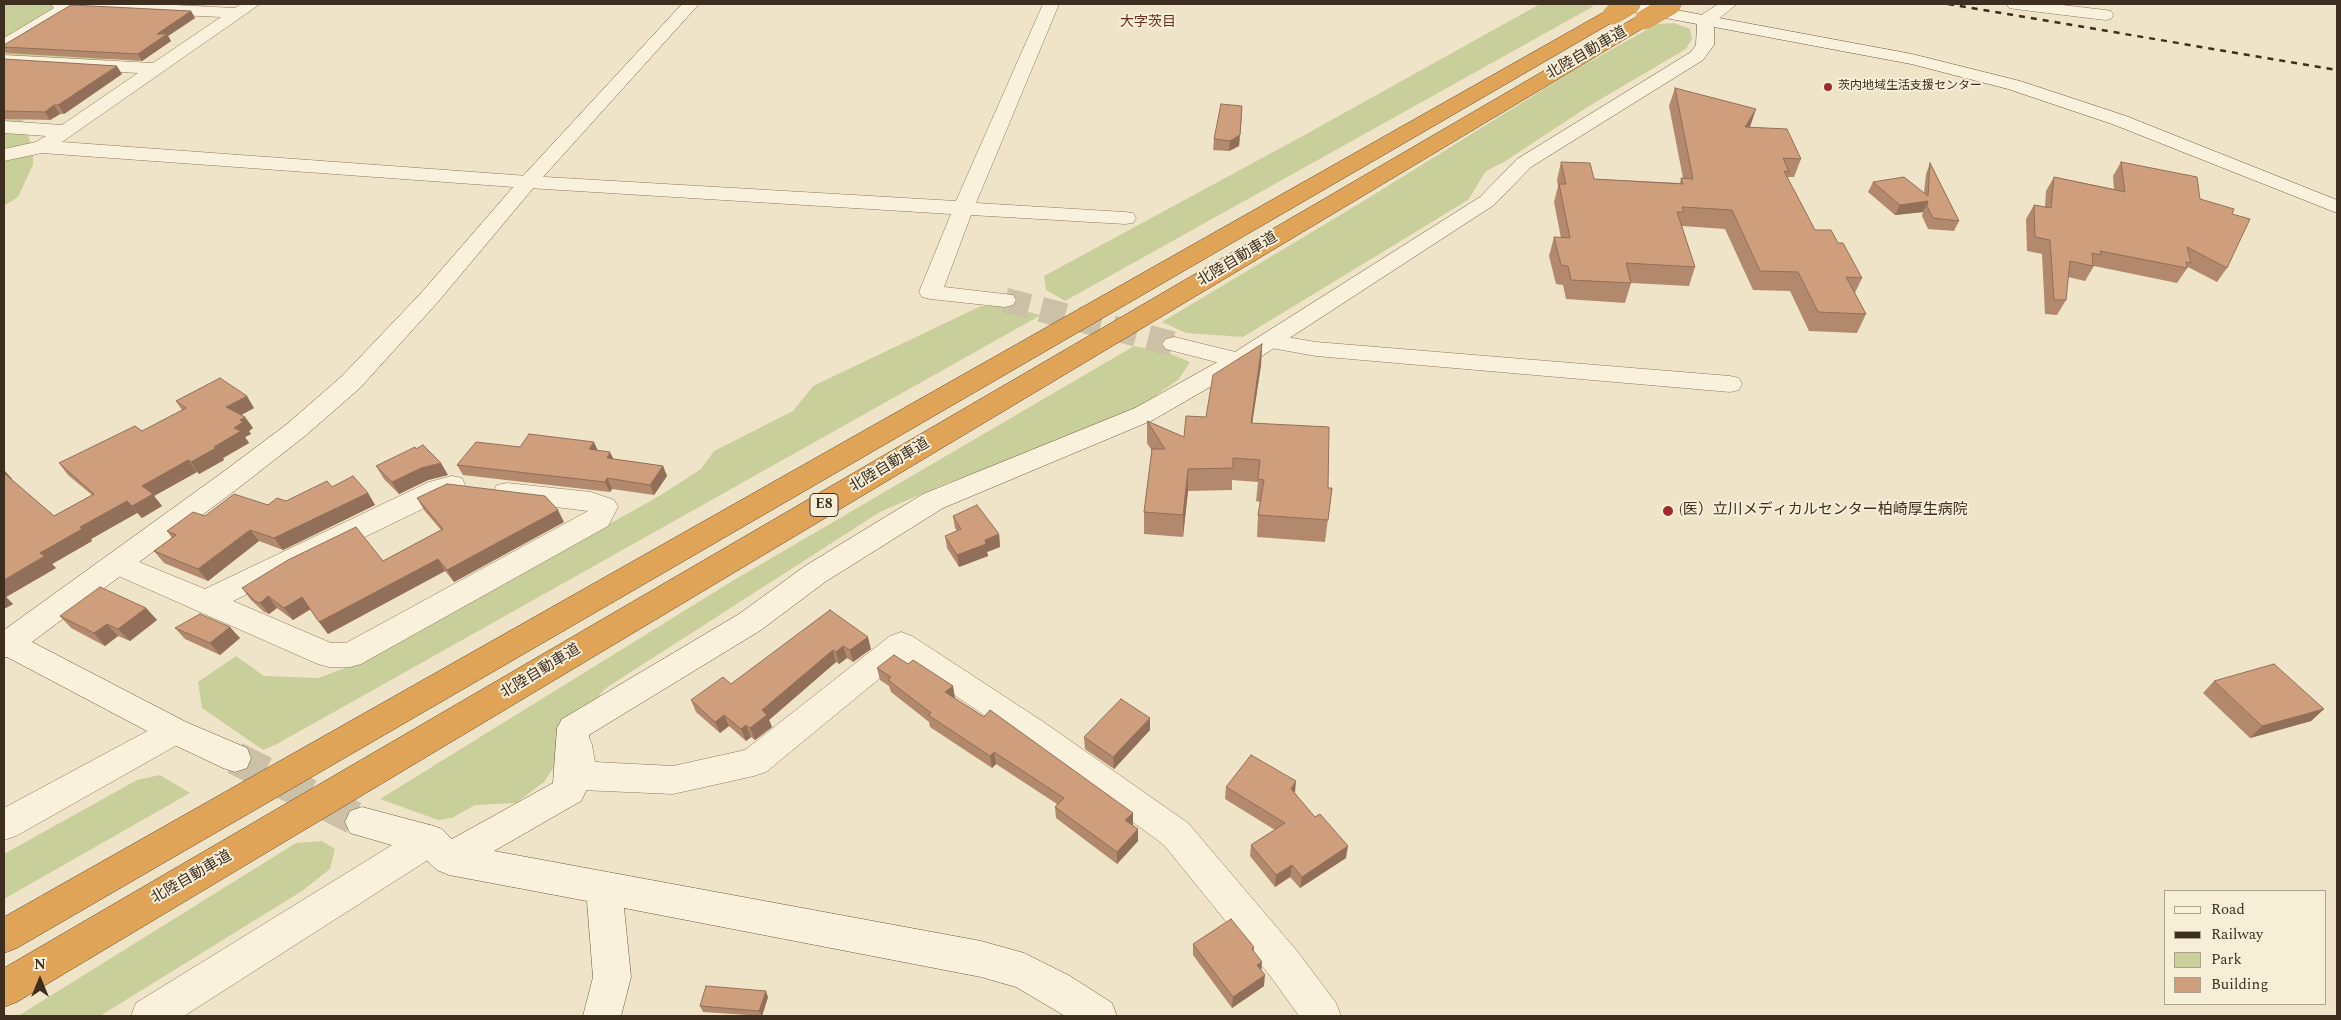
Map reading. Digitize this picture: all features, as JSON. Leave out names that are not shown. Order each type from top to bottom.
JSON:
[{"type":"highway","name":"北陸自動車道","points":[[4,936],[1626,11],[1672,4]]},
{"type":"highway","name":"北陸自動車道","points":[[4,989],[1626,11]]},
{"type":"street","points":[[59,4],[245,9]]},
{"type":"street","points":[[4,45],[71,4]]},
{"type":"street","points":[[235,758],[175,731],[6,644],[117,564],[296,430],[351,382],[429,298],[528,182],[661,34],[691,4]]},
{"type":"street","points":[[1005,300],[930,292],[962,209],[1052,4]]},
{"type":"street","points":[[1706,20],[1729,4]]},
{"type":"street","points":[[2015,4],[2105,15]]},
{"type":"street","points":[[42,148],[245,9]]},
{"type":"street","points":[[1626,11],[1706,20],[1912,59],[2014,85],[2120,120],[2337,207]]},
{"type":"street","points":[[573,728],[750,622],[815,574],[934,501],[1144,414],[1239,360],[1487,201],[1524,163],[1697,56],[1705,45],[1706,20]]},
{"type":"street","points":[[4,60],[157,69]]},
{"type":"street","points":[[4,127],[66,131]]},
{"type":"street","points":[[4,155],[42,148],[528,182],[1125,218]]},
{"type":"street","points":[[1268,341],[1316,349],[1730,384]]},
{"type":"street","points":[[1174,344],[1239,360]]},
{"type":"street","points":[[117,564],[329,655],[350,655],[598,519],[604,507],[591,502],[453,485],[439,489],[205,602]]},
{"type":"street","points":[[573,728],[581,776],[673,780],[754,762],[900,644],[1031,730],[1176,834],[1284,964],[1322,1016]]},
{"type":"street","points":[[150,1016],[439,849],[569,791],[573,728]]},
{"type":"street","points":[[4,825],[175,731]]},
{"type":"street","points":[[362,822],[439,849],[604,888],[981,959],[1024,972],[1058,989],[1098,1016]]},
{"type":"street","points":[[602,1016],[612,977],[604,888]]},
{"type":"green space","points":[[4,4],[209,4],[70,81],[22,117],[33,150],[33,165],[18,197],[4,206]]},
{"type":"green space","points":[[1540,4],[1581,4],[1594,6],[1065,301],[1046,290],[1044,276],[1299,138]]},
{"type":"green space","points":[[1674,23],[1690,29],[1692,39],[1686,49],[1589,106],[1504,162],[1486,171],[1468,200],[1243,337],[1186,333],[1162,322],[1357,205],[1573,71],[1657,24]]},
{"type":"green space","points":[[981,306],[1003,306],[1041,315],[277,744],[263,750],[202,708],[198,682],[236,656],[264,676],[318,678],[364,661],[661,495],[701,469],[714,451],[793,411],[813,386]]},
{"type":"green space","points":[[1134,346],[1166,352],[1190,362],[1179,379],[1137,409],[1057,443],[947,483],[880,512],[606,688],[571,727],[558,761],[544,782],[516,803],[475,805],[452,818],[438,820],[380,799],[734,580]]},
{"type":"green space","points":[[160,775],[190,793],[4,899],[4,854],[137,780]]},
{"type":"green space","points":[[322,841],[335,849],[330,869],[302,891],[100,1016],[18,1016],[296,843]]},
{"type":"building","points":[[71,5],[191,11],[157,34],[167,34],[138,54],[4,47],[4,45]]},
{"type":"building","points":[[4,59],[117,66],[45,112],[4,111]]},
{"type":"building","points":[[1675,88],[1756,109],[1745,127],[1787,129],[1801,159],[1783,158],[1789,172],[1784,171],[1815,230],[1831,230],[1838,243],[1843,243],[1862,278],[1846,277],[1866,314],[1818,312],[1798,272],[1760,271],[1732,210],[1682,207],[1684,212],[1677,212],[1695,267],[1626,263],[1631,283],[1571,280],[1568,266],[1561,265],[1554,237],[1570,238],[1559,184],[1566,184],[1561,162],[1590,163],[1594,179],[1683,184],[1681,178],[1693,179]]},
{"type":"building","points":[[1221,104],[1242,106],[1240,135],[1230,141],[1214,139]]},
{"type":"building","points":[[2121,162],[2197,177],[2200,199],[2234,209],[2232,214],[2250,219],[2227,268],[2187,247],[2191,263],[2186,262],[2187,268],[2100,251],[2101,255],[2092,253],[2093,266],[2070,261],[2066,300],[2054,300],[2050,240],[2035,237],[2034,205],[2051,208],[2054,177],[2125,192]]},
{"type":"building","points":[[1930,163],[1959,221],[1933,218],[1927,206],[1928,201],[1900,205],[1873,182],[1904,177],[1928,196]]},
{"type":"building","points":[[1262,344],[1251,423],[1329,427],[1328,488],[1332,488],[1328,520],[1258,515],[1264,480],[1258,479],[1260,460],[1233,458],[1233,468],[1188,469],[1183,515],[1144,512],[1152,449],[1165,449],[1147,421],[1184,437],[1186,416],[1206,417],[1213,375]]},
{"type":"building","points":[[220,378],[247,396],[226,407],[245,417],[240,420],[243,422],[234,428],[241,431],[191,462],[188,460],[142,486],[153,494],[132,506],[127,501],[80,527],[82,529],[40,553],[45,556],[4,580],[4,473],[54,516],[94,494],[59,463],[135,426],[142,431],[186,408],[176,401]]},
{"type":"building","points":[[529,434],[594,442],[589,449],[610,452],[607,458],[663,466],[650,485],[607,478],[605,482],[457,465],[476,442],[520,447]]},
{"type":"building","points":[[423,445],[441,463],[421,468],[392,482],[376,466],[415,447],[416,449]]},
{"type":"building","points":[[353,476],[368,493],[274,538],[250,530],[198,569],[154,551],[176,535],[167,531],[193,512],[205,516],[234,494],[268,505],[277,498],[286,501],[327,481],[332,487]]},
{"type":"building","points":[[447,484],[545,496],[558,510],[447,570],[438,559],[319,622],[302,597],[284,608],[268,596],[260,603],[255,601],[242,588],[288,560],[356,527],[383,561],[443,529],[417,498]]},
{"type":"building","points":[[977,505],[999,534],[985,540],[986,544],[957,555],[945,536],[961,529],[953,516]]},
{"type":"building","points":[[100,587],[146,608],[118,629],[107,624],[94,633],[60,616]]},
{"type":"building","points":[[830,610],[868,637],[850,650],[843,646],[836,652],[833,650],[762,710],[767,715],[750,728],[746,725],[741,729],[724,715],[715,722],[691,700],[723,677],[731,684]]},
{"type":"building","points":[[200,614],[230,627],[210,643],[175,628]]},
{"type":"building","points":[[894,655],[908,664],[913,660],[953,686],[945,692],[984,717],[990,710],[1133,813],[1125,820],[1138,829],[1117,852],[1055,807],[1064,798],[994,752],[990,756],[928,715],[931,713],[888,680],[891,677],[877,668]]},
{"type":"building","points":[[2274,664],[2324,709],[2262,726],[2214,681]]},
{"type":"building","points":[[1121,699],[1150,718],[1113,757],[1084,737]]},
{"type":"building","points":[[1251,755],[1296,781],[1291,789],[1315,817],[1320,814],[1348,846],[1302,877],[1292,865],[1276,875],[1251,845],[1285,823],[1226,787]]},
{"type":"building","points":[[1231,919],[1254,947],[1252,949],[1262,962],[1257,965],[1265,975],[1233,997],[1193,944]]},
{"type":"building","points":[[706,986],[766,991],[759,1011],[700,1006]]},
{"type":"tunnel","points":[[1005,300],[1174,344]]},
{"type":"tunnel","points":[[235,758],[362,822]]},
{"type":"railway","points":[[1948,4],[2337,70]]},
{"type":"place","name":"茨内地域生活支援センター","points":[[1828,87]]},
{"type":"place","name":"(医）立川メディカルセンター柏崎厚生病院","points":[[1668,511]]},
{"type":"district","name":"大字茨目","points":[[1148,23]]}]
